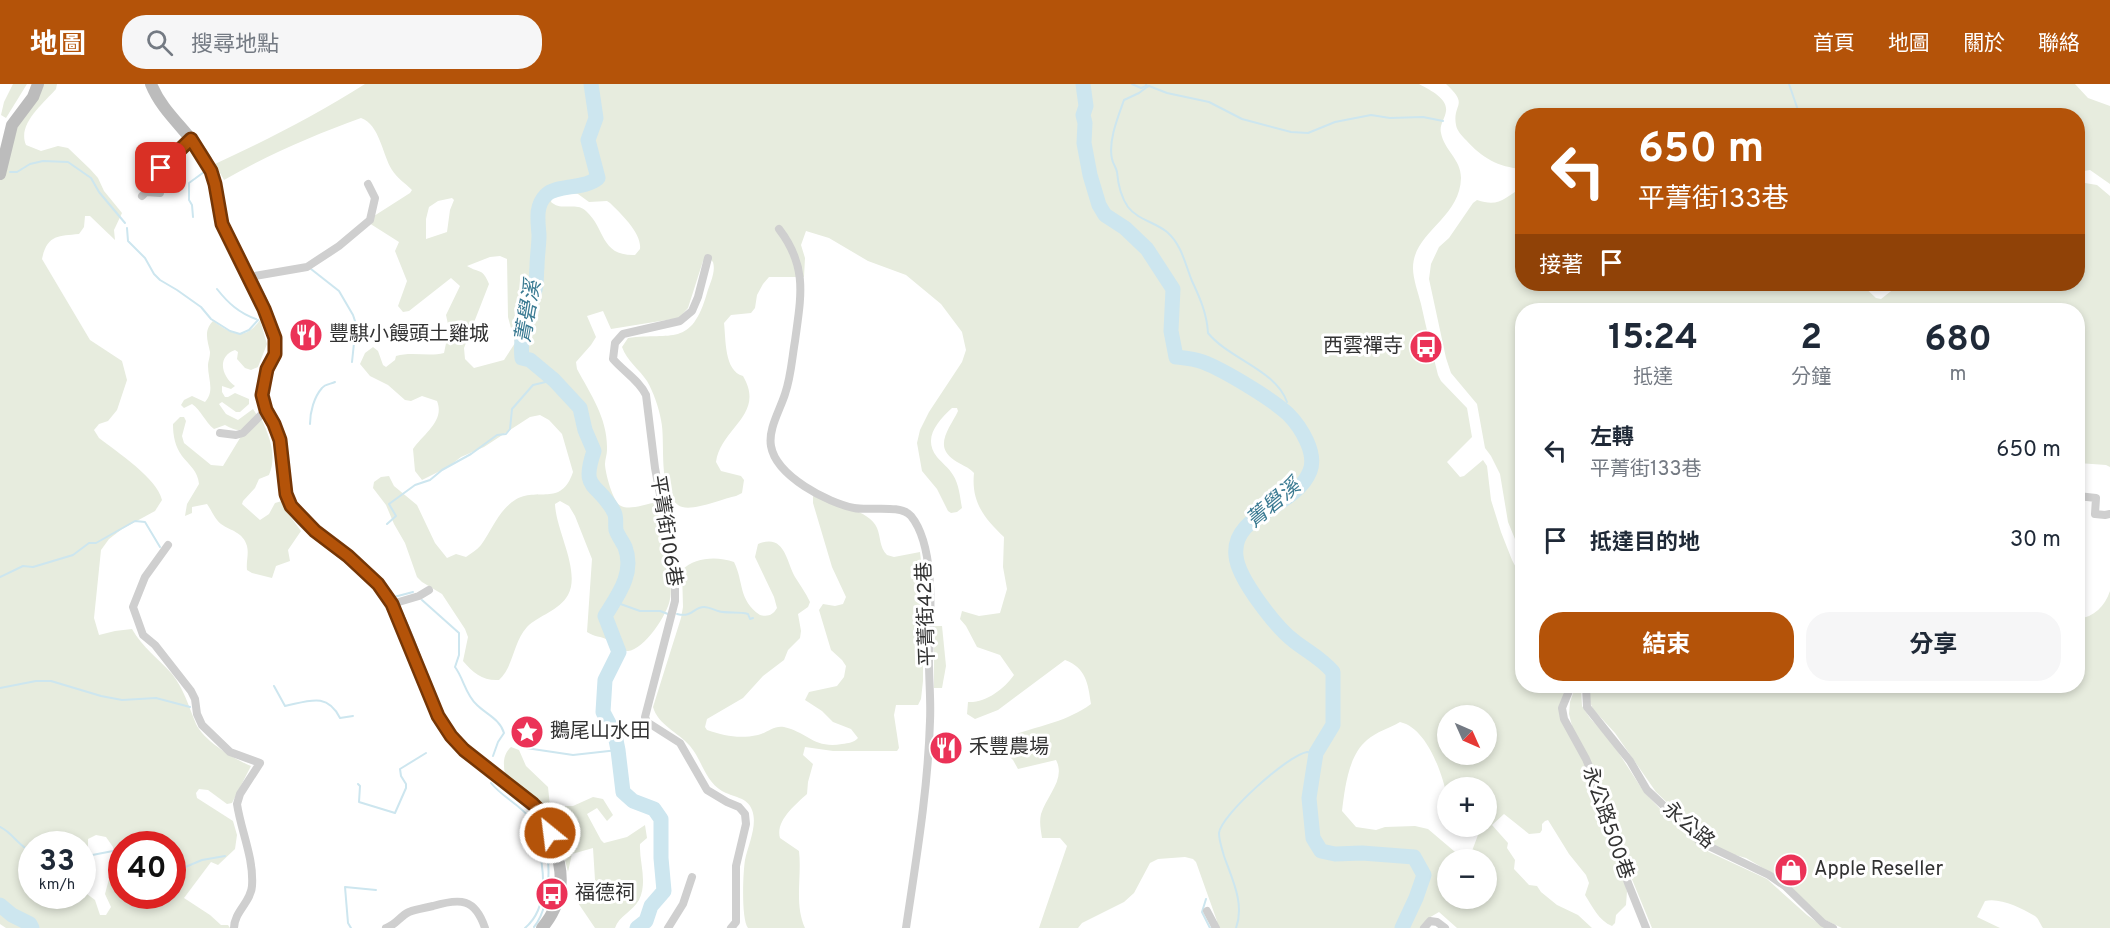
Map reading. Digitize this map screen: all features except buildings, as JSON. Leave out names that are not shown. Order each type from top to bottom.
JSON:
[{"type":"street","points":[[0,174],[12,125],[33,97],[38,84]]},
{"type":"street","points":[[151,84],[162,106],[191,139],[211,171],[222,224],[264,309],[275,338],[275,354],[267,369],[262,395],[266,410],[280,440],[286,494],[291,506],[315,531],[348,556],[378,584],[392,604],[438,716],[451,736],[464,750],[503,779],[545,816],[561,872],[560,896],[550,919],[542,928]]},
{"type":"street","points":[[142,196],[146,192],[160,193],[161,186],[156,172],[191,139]]},
{"type":"street","points":[[249,277],[308,267],[339,246],[370,220],[375,198],[368,184]]},
{"type":"street","name":"平菁街42巷","points":[[779,229],[791,244],[798,263],[801,293],[788,381],[770,437],[771,448],[791,477],[821,497],[854,508],[908,512],[916,525],[928,559],[931,602],[930,719],[922,813],[906,928]]},
{"type":"street","name":"平菁街106巷","points":[[708,258],[692,311],[681,321],[623,334],[615,343],[614,359],[620,368],[641,385],[646,395],[655,468],[675,574],[675,601],[645,717],[646,722],[680,743],[707,790],[739,807],[745,814],[746,824],[736,866],[736,922],[731,928]]},
{"type":"street","points":[[220,433],[236,435],[243,433],[266,410]]},
{"type":"street","points":[[2085,497],[2096,498],[2095,514],[2110,514]]},
{"type":"street","points":[[168,545],[145,577],[133,607],[143,635],[155,645],[191,691],[202,725],[230,752],[260,763],[240,794],[237,804],[251,865],[252,885],[248,898],[236,918],[234,928]]},
{"type":"street","points":[[392,604],[429,590]]},
{"type":"street","name":"永公路500巷","points":[[1568,693],[1562,708],[1564,719],[1586,759],[1599,790],[1618,855],[1646,928]]},
{"type":"street","name":"永公路","points":[[1586,693],[1587,707],[1630,761],[1647,790],[1700,842],[1769,875],[1833,928]]},
{"type":"street","points":[[668,928],[683,904],[692,877]]},
{"type":"street","points":[[386,928],[392,926],[407,913],[453,901],[469,904],[477,910],[485,928]]},
{"type":"street","points":[[1207,911],[1216,928]]},
{"type":"street","points":[[1424,928],[1430,921],[1437,922],[1445,928]]},
{"type":"shaded area","points":[[13,84],[27,84],[6,118],[1,115],[4,102]]},
{"type":"shaded area","points":[[41,84],[57,84],[56,89],[28,122],[24,137],[26,145],[41,151],[58,146],[68,148],[98,178],[104,191],[122,213],[114,230],[115,240],[90,216],[85,216],[84,227],[79,234],[54,238],[47,245],[42,259],[90,340],[122,361],[127,380],[117,410],[108,421],[99,424],[94,430],[99,438],[145,474],[159,492],[162,500],[155,511],[122,529],[109,539],[101,550],[94,618],[99,635],[132,629],[176,680],[196,724],[206,737],[220,749],[251,766],[232,803],[227,804],[208,790],[199,789],[196,793],[197,798],[233,821],[237,835],[235,849],[218,865],[211,862],[186,895],[186,831],[108,831],[108,840],[106,837],[96,835],[96,831],[18,831],[18,909],[96,909],[96,903],[100,915],[106,915],[110,909],[186,909],[186,899],[221,925],[228,925],[230,928],[6,928],[0,924],[0,177],[12,132]]},
{"type":"shaded area","points":[[365,84],[1419,84],[1432,91],[1441,98],[1446,106],[1441,133],[1445,145],[1458,165],[1461,178],[1459,192],[1453,204],[1420,245],[1415,255],[1413,268],[1438,375],[1467,408],[1472,437],[1447,462],[1460,477],[1483,460],[1487,466],[1491,500],[1515,566],[1515,693],[1565,693],[1561,707],[1595,787],[1627,891],[1626,905],[1616,915],[1612,926],[1600,917],[1585,895],[1589,883],[1586,875],[1569,854],[1548,820],[1542,824],[1540,833],[1529,834],[1504,814],[1497,820],[1497,777],[1441,777],[1437,765],[1497,765],[1497,705],[1437,705],[1437,764],[1425,742],[1410,726],[1400,722],[1379,732],[1361,747],[1352,763],[1344,792],[1342,811],[1356,827],[1376,830],[1385,827],[1415,826],[1428,829],[1452,849],[1437,849],[1437,909],[1497,909],[1497,849],[1473,849],[1477,837],[1497,837],[1497,831],[1508,843],[1507,848],[1515,860],[1514,869],[1529,885],[1537,886],[1557,905],[1578,915],[1592,928],[1457,928],[1439,912],[1427,919],[1421,928],[1210,928],[1217,921],[1196,862],[1185,857],[1158,859],[1150,863],[1134,893],[1124,902],[1082,923],[1078,928],[1039,928],[1067,846],[1060,838],[1042,838],[1040,826],[1041,814],[1059,774],[1058,767],[1056,760],[1018,769],[1001,748],[1001,740],[1069,717],[1091,704],[1085,677],[1078,667],[1065,660],[998,710],[975,719],[967,714],[968,702],[988,698],[1014,675],[1000,655],[977,647],[960,619],[962,611],[979,616],[1000,613],[1007,589],[1003,567],[1004,537],[980,509],[975,493],[974,473],[954,460],[945,449],[945,437],[958,411],[957,408],[952,408],[937,424],[931,437],[931,443],[937,457],[957,482],[962,508],[957,512],[948,511],[937,489],[922,471],[917,443],[920,430],[929,412],[962,362],[966,350],[962,332],[941,304],[906,275],[868,261],[829,238],[806,231],[801,245],[805,258],[804,277],[769,277],[757,295],[755,308],[751,313],[731,315],[724,323],[729,361],[732,368],[743,376],[749,389],[746,411],[726,439],[716,462],[721,471],[741,476],[744,480],[742,493],[736,496],[690,508],[678,505],[671,498],[665,477],[662,429],[657,405],[647,381],[627,357],[622,347],[628,338],[668,336],[687,330],[701,310],[714,270],[713,262],[710,259],[703,261],[688,308],[679,318],[611,329],[603,311],[587,316],[596,337],[576,362],[577,369],[598,408],[605,428],[607,450],[605,464],[608,480],[612,494],[621,506],[632,507],[653,503],[657,507],[670,579],[671,590],[668,606],[648,638],[641,645],[628,651],[587,632],[592,559],[575,516],[569,506],[560,501],[555,504],[556,515],[572,574],[568,595],[559,605],[537,619],[522,633],[508,668],[499,680],[479,675],[463,661],[468,637],[465,629],[442,594],[417,577],[405,543],[386,505],[373,488],[374,482],[381,477],[389,476],[394,486],[417,505],[435,543],[447,558],[456,554],[466,557],[481,545],[509,504],[523,496],[555,493],[562,490],[568,483],[573,472],[562,434],[549,420],[540,415],[530,417],[484,447],[461,457],[448,467],[422,480],[415,471],[413,449],[436,421],[439,408],[437,401],[422,396],[411,401],[405,400],[388,385],[370,376],[360,364],[365,353],[373,347],[378,351],[386,367],[395,360],[396,356],[444,353],[449,329],[446,315],[460,286],[451,278],[409,311],[403,312],[398,306],[407,281],[395,251],[399,242],[369,223],[374,216],[412,190],[392,170],[377,133],[361,118],[274,154],[224,180],[215,164],[253,146]],"holes":[[[558,192],[578,194],[589,202],[607,201],[610,203],[634,230],[640,243],[640,249],[635,255],[615,251],[609,246],[586,211],[582,208],[560,206],[551,202],[553,194]],[[452,198],[454,200],[447,232],[426,239],[426,219],[429,207],[438,201]],[[500,256],[507,259],[508,317],[515,343],[504,360],[474,368],[465,359],[464,348],[489,284],[482,273],[467,266],[490,257]]]},
{"type":"shaded area","points":[[1446,84],[2075,84],[2088,98],[2110,106],[2110,184],[2090,170],[2085,171],[2085,108],[1515,108],[1515,168],[1498,164],[1484,157],[1461,135],[1455,118],[1459,101]]},
{"type":"shaded area","points":[[2085,183],[2097,185],[2110,196],[2110,467],[2085,464],[2085,303],[1515,303],[1515,539],[1508,522],[1500,474],[1485,448],[1477,404],[1451,373],[1446,358],[1429,279],[1431,264],[1439,247],[1449,238],[1473,203],[1477,200],[1497,202],[1515,192],[1515,291],[1868,291],[1876,298],[1881,299],[1891,291],[2085,291]]},
{"type":"shaded area","points":[[260,320],[267,344],[258,367],[251,370],[245,368],[237,359],[238,352],[235,350],[225,357],[223,362],[227,378],[235,386],[231,389],[222,386],[225,397],[235,393],[249,399],[249,404],[240,412],[236,412],[222,402],[219,404],[226,414],[238,420],[253,409],[257,415],[240,430],[225,425],[214,429],[192,404],[184,408],[181,405],[184,400],[192,396],[205,402],[210,394],[208,329],[213,321],[238,334],[249,331]]},
{"type":"shaded area","points":[[180,417],[184,417],[186,421],[182,436],[184,443],[211,465],[223,466],[240,438],[259,419],[262,420],[271,447],[271,468],[269,475],[259,479],[242,504],[260,520],[269,514],[275,503],[282,501],[301,531],[288,550],[290,561],[276,566],[272,578],[247,570],[248,549],[245,541],[240,535],[219,522],[207,504],[192,507],[192,513],[185,516],[187,504],[199,484],[195,472],[182,456],[175,441],[173,424]]},
{"type":"shaded area","points":[[813,496],[867,516],[877,528],[881,545],[887,555],[894,557],[920,552],[923,578],[921,699],[918,705],[896,705],[894,715],[899,748],[897,751],[833,751],[805,747],[803,755],[813,764],[807,794],[783,819],[779,832],[780,838],[799,851],[799,900],[805,928],[748,928],[744,915],[743,884],[745,860],[754,822],[752,810],[747,802],[716,787],[690,746],[659,719],[653,707],[681,618],[682,570],[700,560],[721,559],[734,562],[748,603],[760,615],[770,615],[777,608],[755,557],[758,544],[774,542],[783,550],[810,602],[808,607],[798,614],[800,638],[788,650],[784,660],[763,676],[743,698],[707,719],[705,727],[707,730],[738,737],[758,735],[777,727],[784,727],[817,742],[832,745],[851,742],[858,738],[851,729],[833,722],[822,711],[805,700],[809,692],[837,686],[844,677],[846,666],[831,650],[819,610],[823,604],[835,606],[843,604],[846,597],[832,567],[813,503]]},
{"type":"shaded area","points":[[2110,591],[2110,928],[2043,928],[2036,917],[2030,913],[2010,904],[1991,900],[1985,901],[1977,917],[2000,928],[1842,928],[1821,918],[1775,875],[1746,858],[1714,846],[1656,792],[1615,733],[1593,709],[1589,700],[1590,693],[2085,693],[2085,617],[2098,610]]},
{"type":"shaded area","points":[[934,626],[942,626],[946,666],[942,688],[934,688]]},
{"type":"shaded area","points":[[1573,693],[1581,693],[1582,706],[1611,741],[1644,792],[1697,843],[1709,852],[1767,879],[1825,928],[1652,928],[1629,872],[1603,795],[1573,730],[1569,714]]},
{"type":"shaded area","points":[[511,747],[519,750],[526,766],[548,787],[550,806],[573,806],[593,797],[603,799],[613,815],[607,821],[597,808],[587,814],[604,843],[627,837],[645,825],[647,838],[640,844],[642,893],[636,904],[615,928],[595,928],[572,894],[595,880],[593,848],[572,854],[568,872],[558,832],[564,832],[561,815],[549,813],[542,803],[505,774],[504,759]]},
{"type":"shaded area","points":[[108,883],[108,900],[105,894]]},
{"type":"waterway","name":"菁礐溪","points":[[591,84],[596,118],[588,140],[598,178],[586,184],[557,189],[542,199],[538,214],[536,285],[523,332],[521,349],[522,358],[530,360],[554,380],[580,408],[585,430],[594,451],[590,464],[590,480],[614,512],[616,530],[628,557],[624,583],[605,616],[619,652],[605,680],[603,712],[615,735],[623,792],[633,801],[654,809],[661,819],[664,891],[651,906],[646,921],[637,928]]},
{"type":"waterway","name":"菁礐溪","points":[[1083,84],[1086,106],[1083,115],[1084,143],[1099,205],[1105,215],[1125,228],[1147,249],[1173,289],[1171,331],[1176,357],[1197,360],[1212,366],[1271,401],[1293,419],[1310,448],[1312,464],[1302,484],[1243,530],[1237,542],[1236,556],[1243,577],[1268,614],[1286,634],[1333,672],[1333,725],[1316,753],[1309,798],[1313,838],[1321,851],[1335,854],[1362,853],[1414,857],[1424,875],[1402,928]]},
{"type":"waterway","points":[[1132,84],[1141,88],[1146,86]]},
{"type":"waterway","points":[[1146,84],[1147,87],[1139,93],[1124,100],[1112,137],[1112,159],[1117,170],[1123,199],[1132,211],[1167,232],[1176,243],[1203,306],[1208,333],[1217,342],[1273,381],[1287,402]]},
{"type":"waterway","points":[[1789,84],[1797,108]]},
{"type":"waterway","points":[[1147,87],[1209,102],[1242,119],[1291,132],[1308,133],[1335,122],[1371,115],[1390,118],[1423,117],[1443,121]]},
{"type":"waterway","points":[[10,172],[17,172],[30,164],[43,161],[68,162],[91,178],[99,192],[125,223]]},
{"type":"waterway","points":[[193,217],[189,200],[189,183],[204,172]]},
{"type":"waterway","points":[[127,228],[128,241],[145,258],[154,274],[201,307],[211,319],[230,331],[240,334],[249,330],[258,320]]},
{"type":"waterway","points":[[311,269],[339,291],[353,315],[356,324],[352,362]]},
{"type":"waterway","points":[[217,289],[234,307],[256,319]]},
{"type":"waterway","points":[[387,524],[396,516],[389,504],[415,485],[430,480],[497,435],[506,434],[510,429],[512,409],[533,385],[554,380]]},
{"type":"waterway","points":[[310,424],[313,405],[319,392],[325,386],[335,382]]},
{"type":"waterway","name":"菁礐溪","points":[[1290,409],[1296,422]]},
{"type":"waterway","points":[[0,577],[23,566],[33,567],[73,555],[89,543],[96,543],[135,521],[145,522],[160,547]]},
{"type":"waterway","points":[[394,597],[413,592]]},
{"type":"waterway","points":[[422,600],[459,633],[459,655],[455,667],[473,701],[496,720],[504,733],[493,756]]},
{"type":"waterway","points":[[615,602],[640,611],[660,611],[668,614]]},
{"type":"waterway","points":[[677,614],[686,615],[697,609],[708,607],[722,612],[744,613],[748,614],[750,619],[753,618]]},
{"type":"waterway","points":[[0,688],[36,681],[51,681],[122,700],[156,698],[190,707]]},
{"type":"waterway","points":[[274,686],[285,706],[317,700],[329,704],[340,718],[353,716]]},
{"type":"waterway","points":[[526,748],[573,755],[618,750]]},
{"type":"waterway","points":[[1236,928],[1238,901],[1220,842],[1219,833],[1223,824],[1243,800],[1271,774],[1298,756],[1307,752],[1316,753]]},
{"type":"waterway","points":[[358,784],[360,786],[359,802],[395,813],[406,788],[400,769],[426,753]]},
{"type":"waterway","points":[[495,780],[533,814],[544,838],[548,887],[541,916],[534,927]]},
{"type":"waterway","points":[[491,783],[526,813],[535,829],[542,863],[542,898],[533,919],[525,928]]},
{"type":"waterway","points":[[0,827],[18,841]]},
{"type":"waterway","points":[[96,854],[108,852]]},
{"type":"waterway","points":[[186,867],[202,860],[225,856]]},
{"type":"waterway","points":[[351,928],[348,923],[345,887],[376,890]]},
{"type":"waterway","points":[[1206,899],[1202,912],[1210,928]]},
{"type":"waterway","points":[[0,905],[12,915],[30,924],[32,928]]},
{"type":"place","name":"豐騏小饅頭土雞城","points":[[306,335]]},
{"type":"place","name":"西雲禪寺","points":[[1426,347]]},
{"type":"place","name":"鵝尾山水田","points":[[527,732]]},
{"type":"place","name":"禾豐農場","points":[[946,748]]},
{"type":"place","name":"Apple Reseller","points":[[1791,870]]},
{"type":"place","name":"福德祠","points":[[552,894]]},
{"type":"route","points":[[161,168],[191,139],[211,171],[222,224],[245,268],[275,338],[275,354],[263,381],[262,395],[266,410],[280,440],[286,494],[291,506],[315,531],[348,556],[378,584],[392,604],[438,716],[451,736],[464,750],[533,804],[545,816],[550,833]]}]
